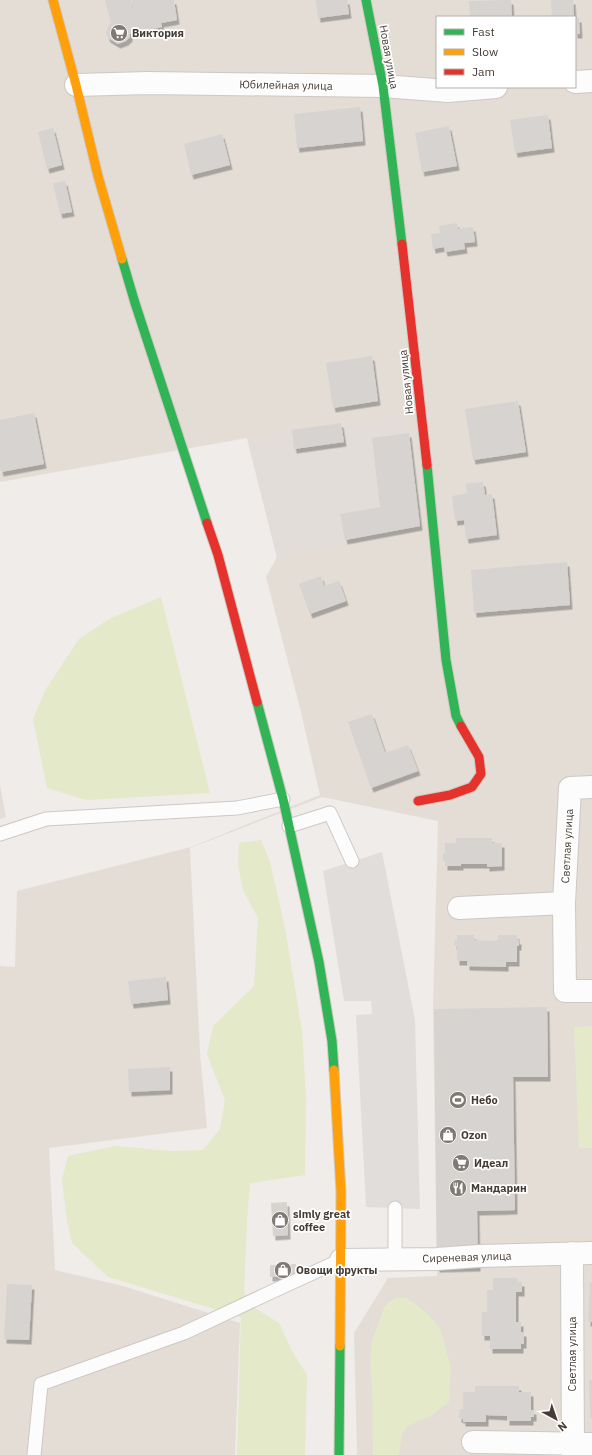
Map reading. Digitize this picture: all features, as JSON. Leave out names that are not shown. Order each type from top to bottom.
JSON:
[{"type":"main road","points":[[52,0],[76,85],[98,176],[135,303],[218,555],[283,799],[319,962],[332,1041],[341,1192],[339,1455]]},
{"type":"main road","name":"Новая улица","points":[[366,0],[383,86],[420,399],[446,660],[456,716],[479,757],[481,774],[472,787],[450,795],[418,801]]},
{"type":"street","points":[[576,82],[592,80]]},
{"type":"street","name":"Юбилейная улица","points":[[76,85],[148,83],[383,86],[448,91],[484,88]]},
{"type":"street","name":"Светлая улица","points":[[592,787],[570,788],[564,903],[572,958],[565,991],[592,991]]},
{"type":"street","points":[[459,908],[564,903]]},
{"type":"street","name":"Светлая улица","points":[[579,1448],[582,1253]]},
{"type":"street","name":"Сиреневая улица","points":[[341,1260],[437,1259],[479,1256],[582,1253]]},
{"type":"street","points":[[473,1442],[579,1448]]},
{"type":"lane","points":[[0,834],[46,819],[237,808],[283,799]]},
{"type":"lane","points":[[289,826],[330,812],[352,861]]},
{"type":"lane","points":[[394,1259],[395,1208]]},
{"type":"lane","points":[[34,1455],[41,1384],[184,1333],[269,1292],[341,1260]]},
{"type":"shaded area","points":[[0,0],[592,0],[592,1455],[357,1455],[354,1333],[388,1278],[437,1276],[433,1007],[438,821],[322,797],[190,848],[200,1053],[207,1128],[49,1148],[55,1270],[123,1286],[240,1323],[235,1455],[0,1455],[0,966],[15,967],[17,891],[191,847],[320,795],[300,708],[266,577],[277,557],[247,438],[0,482]]},
{"type":"shaded area","points":[[402,417],[409,433],[420,526],[277,558],[247,438],[341,423]]},
{"type":"shaded area","points":[[0,785],[6,817],[0,819]]},
{"type":"shaded area","points":[[382,852],[415,1020],[420,1209],[366,1207],[356,1015],[372,1014],[371,1001],[344,1001],[323,871]]},
{"type":"green space","points":[[161,597],[210,793],[86,800],[47,788],[33,719],[46,689],[79,639],[109,619]]},
{"type":"green space","points":[[261,840],[270,862],[285,928],[302,1031],[306,1097],[305,1175],[250,1183],[244,1290],[247,1303],[279,1323],[292,1351],[307,1375],[305,1455],[237,1455],[241,1317],[108,1277],[72,1243],[67,1221],[62,1180],[68,1156],[115,1146],[171,1151],[203,1150],[220,1129],[225,1100],[207,1054],[213,1026],[254,986],[258,918],[243,890],[238,865],[239,843]]},
{"type":"green space","points":[[592,1026],[592,1148],[579,1148],[574,1027]]},
{"type":"green space","points":[[397,1297],[407,1298],[427,1313],[440,1328],[451,1367],[449,1402],[429,1417],[406,1428],[402,1435],[399,1455],[373,1455],[370,1360],[372,1341],[384,1308],[389,1302]]},
{"type":"building","points":[[105,0],[131,0],[133,10],[132,0],[174,0],[177,20],[161,23],[162,27],[130,34],[130,37],[126,41],[118,44],[108,38],[106,33],[111,22]]},
{"type":"building","points":[[316,0],[347,0],[349,14],[318,18]]},
{"type":"building","points":[[511,0],[512,16],[470,16],[469,1]]},
{"type":"building","points":[[551,0],[573,0],[574,16],[552,16]]},
{"type":"building","points":[[576,18],[579,18],[580,34],[576,34]]},
{"type":"building","points":[[360,107],[363,141],[297,148],[294,114]]},
{"type":"building","points":[[548,115],[552,148],[515,153],[510,120]]},
{"type":"building","points":[[449,126],[457,166],[422,172],[415,133]]},
{"type":"building","points":[[53,128],[62,165],[47,169],[38,132]]},
{"type":"building","points":[[222,134],[230,165],[191,175],[184,144]]},
{"type":"building","points":[[65,181],[72,212],[60,214],[53,183]]},
{"type":"building","points":[[457,223],[458,229],[473,227],[475,242],[464,243],[465,249],[445,252],[444,247],[433,249],[431,234],[440,233],[439,226]]},
{"type":"building","points":[[372,356],[378,401],[333,408],[326,363]]},
{"type":"building","points":[[518,401],[526,452],[473,460],[465,409]]},
{"type":"building","points":[[34,413],[44,464],[1,472],[0,420]]},
{"type":"building","points":[[341,423],[344,442],[294,449],[292,430]]},
{"type":"building","points":[[409,433],[420,526],[345,540],[340,514],[380,507],[372,438]]},
{"type":"building","points":[[483,482],[485,495],[492,494],[497,535],[466,539],[464,520],[455,521],[452,496],[467,493],[466,484]]},
{"type":"building","points":[[567,562],[570,605],[474,613],[471,570]]},
{"type":"building","points":[[321,576],[324,586],[339,581],[346,601],[310,614],[299,584]]},
{"type":"building","points":[[372,714],[385,753],[408,745],[418,771],[371,788],[348,722]]},
{"type":"building","points":[[456,838],[492,838],[492,843],[502,843],[502,866],[487,867],[487,864],[461,864],[461,866],[445,866],[443,854],[445,853],[445,843],[456,843]]},
{"type":"building","points":[[457,935],[474,935],[474,940],[492,941],[498,940],[498,935],[517,935],[519,946],[517,946],[517,962],[506,962],[506,967],[467,966],[467,961],[457,961],[457,945],[454,945],[455,940],[457,940]]},
{"type":"building","points":[[166,977],[168,1000],[131,1004],[128,981]]},
{"type":"building","points":[[547,1007],[548,1077],[513,1077],[515,1210],[477,1211],[478,1267],[437,1268],[434,1009]]},
{"type":"building","points":[[170,1067],[170,1090],[129,1092],[128,1069]]},
{"type":"building","points":[[287,1202],[288,1235],[273,1236],[271,1203]]},
{"type":"building","points":[[296,1264],[297,1276],[270,1277],[270,1265]]},
{"type":"building","points":[[493,1278],[518,1278],[518,1282],[522,1282],[522,1292],[516,1292],[516,1322],[521,1322],[521,1332],[524,1332],[524,1344],[521,1344],[521,1349],[490,1349],[490,1336],[482,1336],[482,1312],[487,1312],[487,1290],[493,1290]]},
{"type":"building","points":[[590,1282],[592,1282],[592,1322],[588,1322]]},
{"type":"building","points":[[7,1284],[32,1285],[29,1340],[4,1339]]},
{"type":"building","points":[[589,1380],[592,1380],[592,1418],[590,1418]]},
{"type":"building","points":[[475,1386],[519,1386],[519,1392],[531,1392],[531,1410],[534,1410],[534,1417],[531,1417],[531,1421],[507,1421],[507,1416],[486,1415],[486,1422],[463,1422],[463,1419],[459,1418],[460,1409],[463,1409],[463,1392],[475,1392]]},
{"type":"traffic: fast","points":[[366,0],[383,86],[402,244]]},
{"type":"traffic: fast","points":[[122,259],[207,523]]},
{"type":"traffic: fast","points":[[427,465],[446,660],[456,716],[461,726]]},
{"type":"traffic: fast","points":[[257,702],[283,799],[319,962],[332,1041],[334,1070]]},
{"type":"traffic: fast","points":[[339,1455],[340,1346]]},
{"type":"traffic: slow","points":[[53,0],[76,85],[98,176],[122,259]]},
{"type":"traffic: slow","points":[[334,1070],[341,1192],[340,1346]]},
{"type":"traffic: jam","points":[[402,244],[427,465]]},
{"type":"traffic: jam","points":[[207,523],[218,555],[257,702]]},
{"type":"traffic: jam","points":[[418,801],[450,795],[472,787],[481,774],[479,757],[461,726]]},
{"type":"place","name":"Виктория","points":[[119,33]]},
{"type":"place","name":"Небо","points":[[458,1100]]},
{"type":"place","name":"Ozon","points":[[448,1135]]},
{"type":"place","name":"Идеал","points":[[461,1163]]},
{"type":"place","name":"Мандарин","points":[[458,1188]]},
{"type":"place","name":"simly great coffee","points":[[280,1220]]},
{"type":"place","name":"Овощи фрукты","points":[[283,1270]]}]
